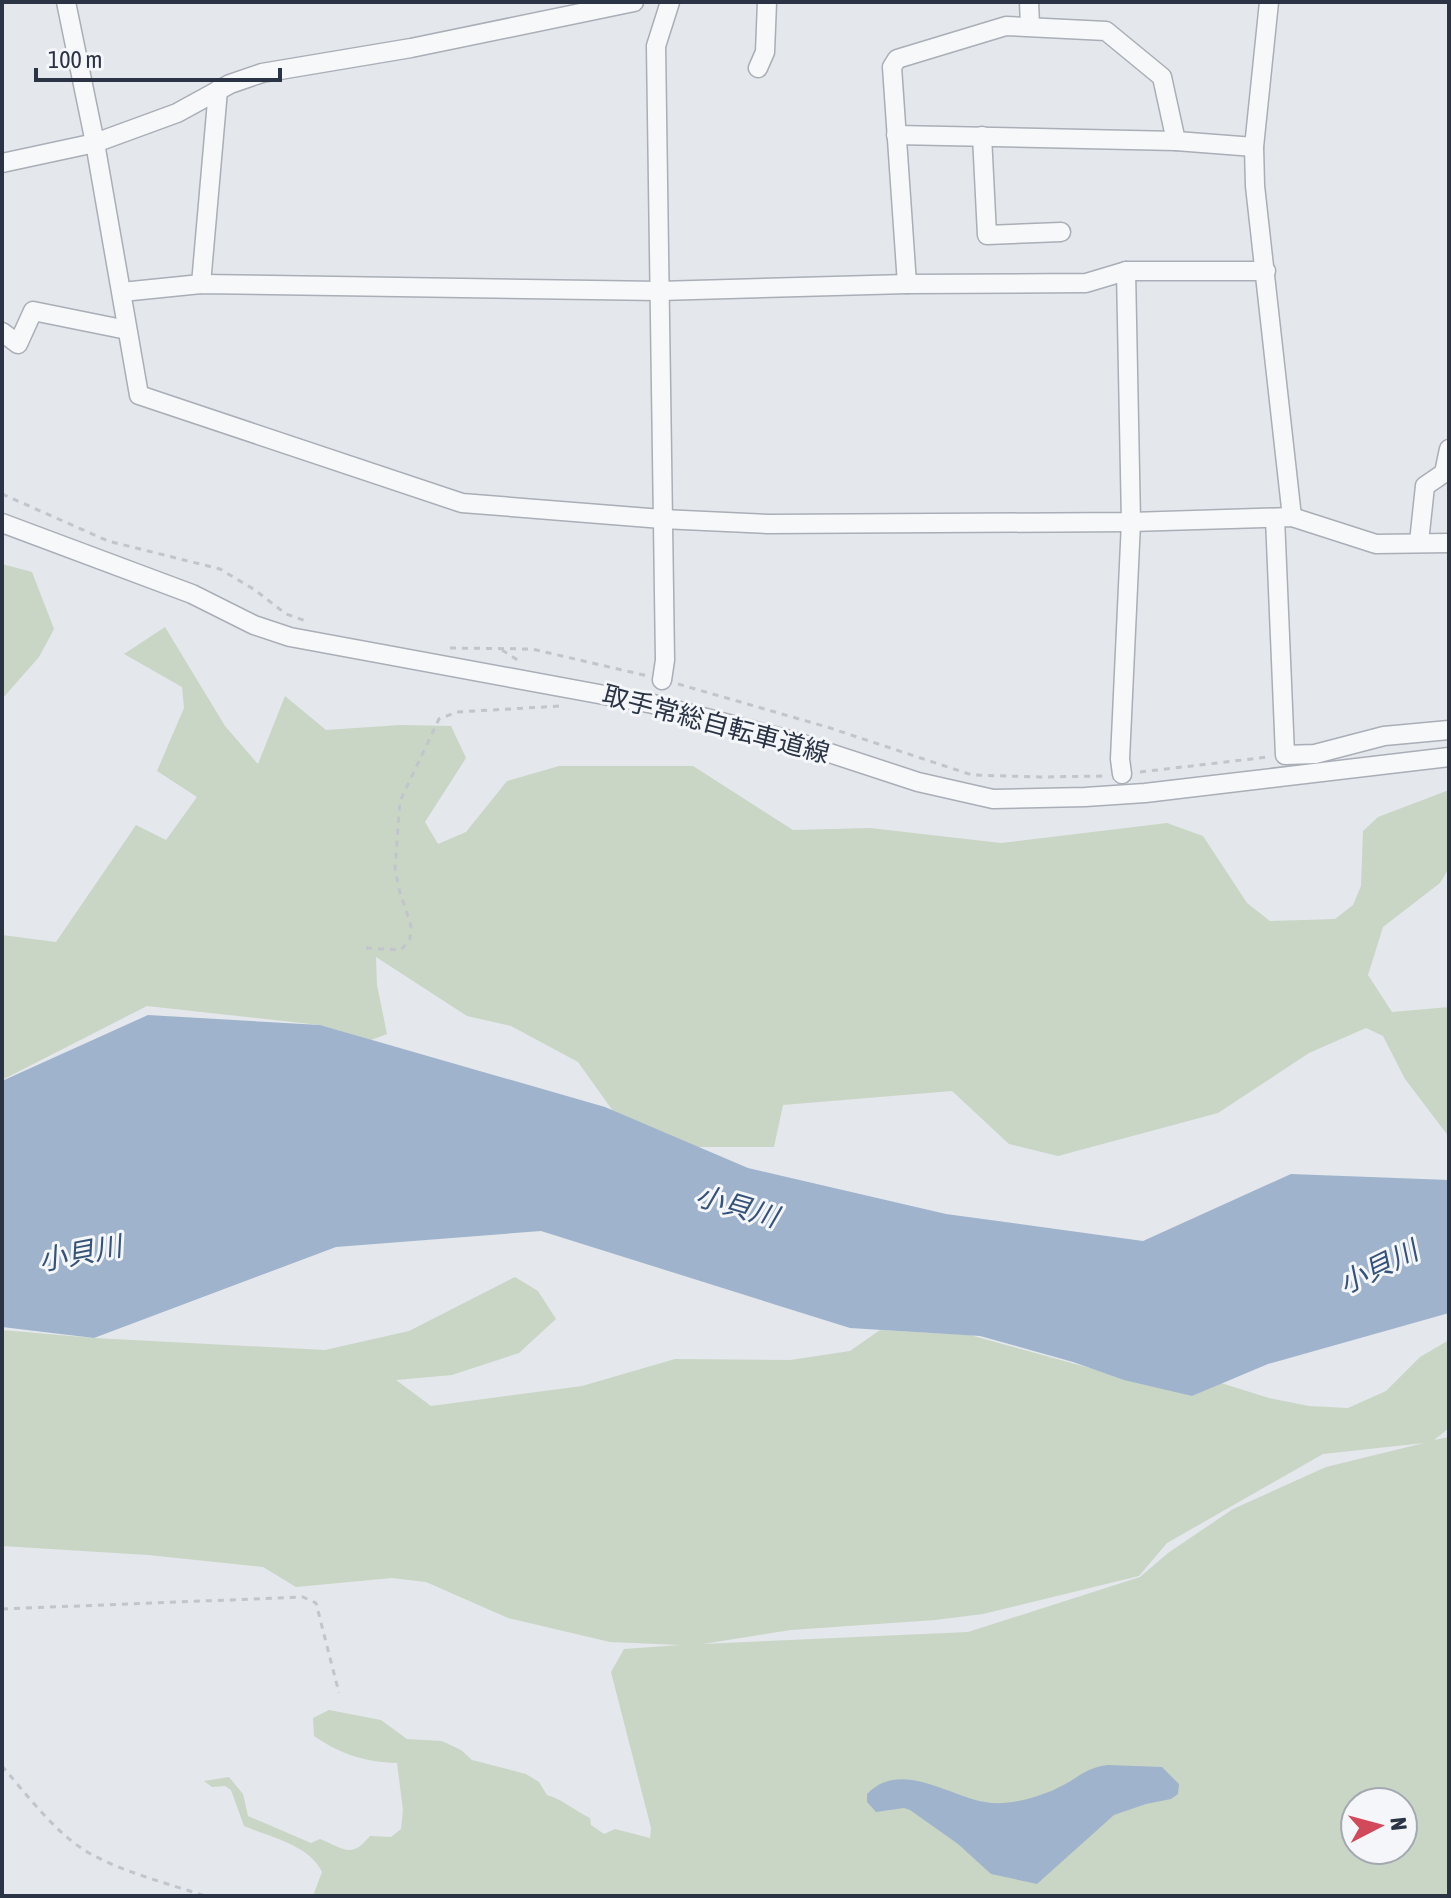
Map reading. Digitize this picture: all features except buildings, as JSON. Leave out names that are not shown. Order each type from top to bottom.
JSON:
[{"type":"street","points":[[66,2],[95,143],[139,395],[462,503],[768,524],[1131,522],[1284,517],[1376,544],[1449,543]]},
{"type":"street","points":[[662,680],[665,660],[656,46],[670,2]]},
{"type":"street","points":[[758,68],[765,52],[767,2]]},
{"type":"street","points":[[1029,2],[1030,25]]},
{"type":"street","points":[[1269,2],[1254,147],[1255,186],[1287,483],[1284,517],[1285,755],[1315,754],[1384,736],[1449,730]]},
{"type":"street","points":[[2,163],[95,143],[177,113],[218,90],[262,73],[411,48],[625,3]]},
{"type":"street","points":[[907,284],[892,67],[897,59],[1006,26],[1106,31],[1162,77],[1176,141]]},
{"type":"street","points":[[201,284],[218,90]]},
{"type":"street","points":[[896,135],[1176,141],[1254,147]]},
{"type":"street","points":[[982,136],[987,235],[1061,232]]},
{"type":"street","points":[[122,292],[201,284],[659,291],[1086,283],[1126,271],[1266,271]]},
{"type":"street","points":[[1122,774],[1120,759],[1131,522],[1126,271]]},
{"type":"street","points":[[2,332],[18,344],[33,311],[127,330]]},
{"type":"street","points":[[1419,542],[1425,486],[1444,473],[1449,449]]},
{"type":"street","name":"取手常総自転車道線","points":[[2,523],[192,594],[254,625],[290,637],[653,704],[793,741],[918,782],[993,799],[1085,797],[1173,790],[1449,757]]},
{"type":"path","points":[[2,494],[108,541],[220,569],[286,614],[314,623]]},
{"type":"path","points":[[441,647],[532,649],[662,680],[827,727],[972,775],[1041,777],[1122,774],[1285,755]]},
{"type":"path","points":[[366,948],[401,950],[410,939],[411,926],[395,868],[400,801],[439,719],[457,712],[565,705]]},
{"type":"path","points":[[2,1609],[303,1597],[316,1603],[339,1693]]},
{"type":"path","points":[[2,1766],[35,1804],[87,1852],[115,1866],[205,1896]]},
{"type":"green space","points":[[2,564],[32,572],[54,629],[39,657],[2,699]]},
{"type":"green space","points":[[165,627],[225,726],[258,764],[285,696],[326,730],[400,725],[451,726],[466,758],[425,822],[438,844],[466,832],[507,781],[559,766],[693,766],[793,830],[870,828],[1001,843],[1167,823],[1203,836],[1247,903],[1270,921],[1335,919],[1353,905],[1361,886],[1363,831],[1378,817],[1449,790],[1449,868],[1440,883],[1383,927],[1368,975],[1392,1012],[1449,1007],[1449,1137],[1405,1079],[1383,1036],[1366,1028],[1309,1053],[1218,1113],[1058,1156],[1009,1144],[952,1091],[783,1105],[774,1147],[698,1147],[613,1111],[578,1062],[511,1026],[467,1016],[376,957],[377,985],[387,1034],[371,1040],[320,1025],[147,1006],[2,1080],[2,935],[56,942],[136,825],[166,840],[197,797],[157,771],[184,708],[182,687],[124,654]]},
{"type":"green space","points":[[515,1277],[538,1291],[556,1319],[519,1353],[452,1375],[396,1380],[431,1406],[582,1386],[675,1359],[790,1360],[850,1351],[880,1330],[970,1335],[1192,1396],[1221,1383],[1309,1406],[1348,1408],[1386,1391],[1420,1357],[1449,1340],[1449,1428],[1434,1440],[1449,1437],[1449,1896],[313,1896],[322,1872],[316,1863],[299,1848],[244,1826],[231,1790],[225,1786],[212,1787],[204,1781],[229,1777],[243,1794],[248,1816],[311,1843],[320,1839],[352,1850],[370,1836],[391,1837],[401,1829],[403,1810],[397,1763],[353,1756],[314,1736],[313,1718],[329,1710],[381,1720],[407,1739],[442,1741],[461,1750],[472,1760],[526,1774],[539,1782],[547,1795],[590,1818],[591,1825],[604,1834],[615,1829],[650,1838],[651,1828],[611,1672],[624,1649],[680,1645],[610,1642],[508,1618],[426,1582],[392,1578],[296,1587],[263,1567],[148,1555],[2,1546],[2,1330],[325,1350],[409,1331]],"holes":[[[1424,1443],[1326,1467],[1233,1509],[1168,1553],[1140,1577],[968,1632],[703,1644],[791,1630],[983,1614],[1139,1576],[1167,1543],[1323,1454]]]},
{"type":"water","name":"小貝川","points":[[148,1015],[320,1025],[605,1107],[748,1168],[946,1214],[1143,1241],[1291,1174],[1449,1180],[1449,1313],[1268,1364],[1192,1396],[1124,1380],[980,1336],[850,1328],[541,1231],[336,1247],[94,1338],[2,1327],[2,1081]]},
{"type":"water","points":[[1108,1765],[1162,1767],[1179,1784],[1178,1794],[1171,1799],[1114,1815],[1037,1884],[991,1874],[958,1844],[910,1810],[876,1812],[867,1802],[867,1794],[880,1784],[894,1780],[925,1783],[985,1802],[1017,1801],[1050,1791],[1087,1771]]}]
